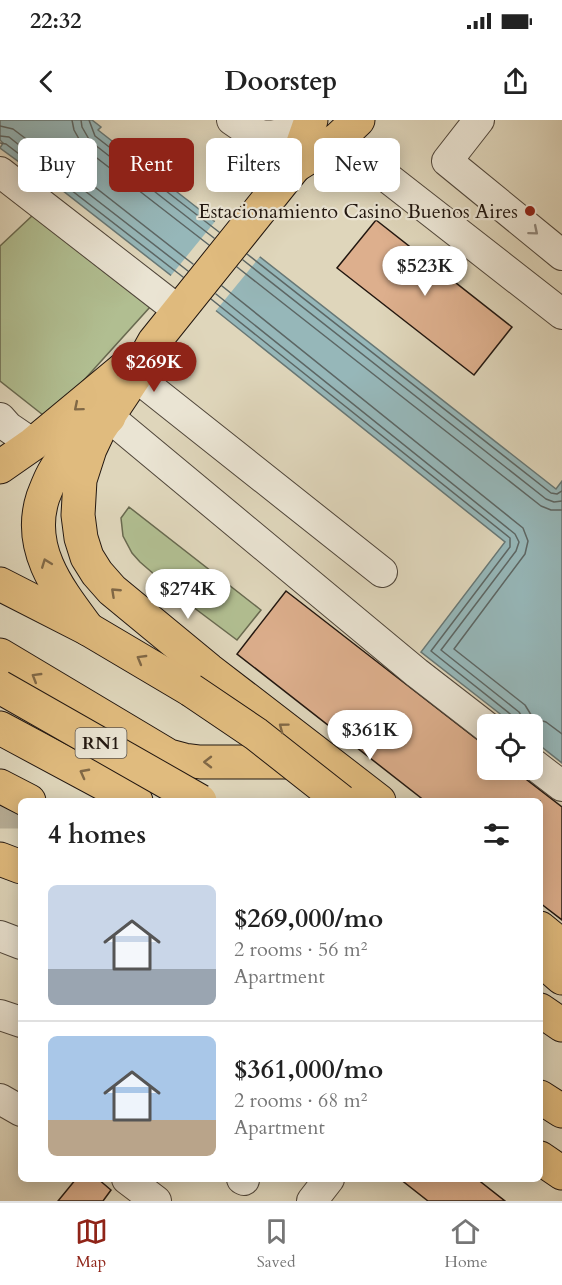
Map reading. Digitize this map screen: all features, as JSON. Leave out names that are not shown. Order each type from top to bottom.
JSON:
[{"type":"main road","points":[[302,142],[310,122]]},
{"type":"main road","points":[[302,165],[348,130]]},
{"type":"main road","points":[[275,192],[154,342],[90,449],[78,492],[81,538],[92,566],[112,590],[162,633],[375,798]]},
{"type":"main road","points":[[0,467],[33,444],[154,342]]},
{"type":"main road","points":[[88,629],[56,586],[41,549],[39,519],[42,501],[52,475],[70,451],[109,417]]},
{"type":"main road","points":[[0,584],[88,629],[191,690],[247,728],[337,798]]},
{"type":"main road","points":[[0,655],[160,751],[177,758],[200,762],[330,762]]},
{"type":"main road","points":[[0,686],[3,695],[0,722]]},
{"type":"main road","name":"RN1","points":[[0,686],[195,798]]},
{"type":"main road","points":[[0,728],[130,798]]},
{"type":"main road","points":[[0,786],[23,798]]},
{"type":"main road","points":[[0,859],[18,866]]},
{"type":"main road","points":[[543,930],[562,946]]},
{"type":"main road","points":[[543,962],[562,978]]},
{"type":"main road","points":[[543,1012],[562,1025]]},
{"type":"main road","points":[[543,1038],[562,1050]]},
{"type":"main road","points":[[543,1099],[562,1111]]},
{"type":"main road","points":[[543,1160],[562,1173]]},
{"type":"street","points":[[232,120],[253,132],[276,136],[310,122]]},
{"type":"street","points":[[479,120],[447,161],[562,255]]},
{"type":"street","points":[[348,130],[551,307]]},
{"type":"street","points":[[0,172],[184,305]]},
{"type":"street","points":[[135,376],[382,572]]},
{"type":"street","points":[[109,417],[417,673],[477,719]]},
{"type":"street","points":[[0,418],[33,444]]},
{"type":"street","points":[[543,771],[562,786]]},
{"type":"street","points":[[0,936],[18,943]]},
{"type":"street","points":[[0,1015],[18,1021]]},
{"type":"street","points":[[0,1099],[18,1109]]},
{"type":"street","points":[[131,1182],[156,1201]]},
{"type":"street","points":[[312,1201],[327,1182]]},
{"type":"green space","points":[[33,215],[150,307],[56,411],[43,415],[0,381],[0,246]]},
{"type":"green space","points":[[129,507],[261,610],[237,640],[185,601],[132,553],[123,536],[121,518]]},
{"type":"water","points":[[0,120],[92,120],[101,127],[98,130],[109,139],[109,192],[177,192],[556,489],[562,481],[562,763],[543,748],[543,714],[500,714],[421,652],[505,542],[64,192],[97,192],[97,138],[18,138],[18,161],[0,148],[3,143],[0,140]]},
{"type":"pier","points":[[217,219],[262,254],[214,313],[169,278]]},
{"type":"building","points":[[376,220],[512,327],[474,375],[337,268]]},
{"type":"building","points":[[286,591],[477,739],[477,780],[527,780],[562,807],[562,920],[543,905],[543,798],[421,798],[237,654]]},
{"type":"building","points":[[74,1182],[102,1182],[111,1190],[103,1201],[58,1201]]},
{"type":"building","points":[[404,1182],[481,1182],[505,1201],[428,1201]]},
{"type":"tunnel","points":[[0,812],[18,812]]},
{"type":"place","name":"Estacionamiento Casino Buenos Aires","points":[[530,211]]}]
